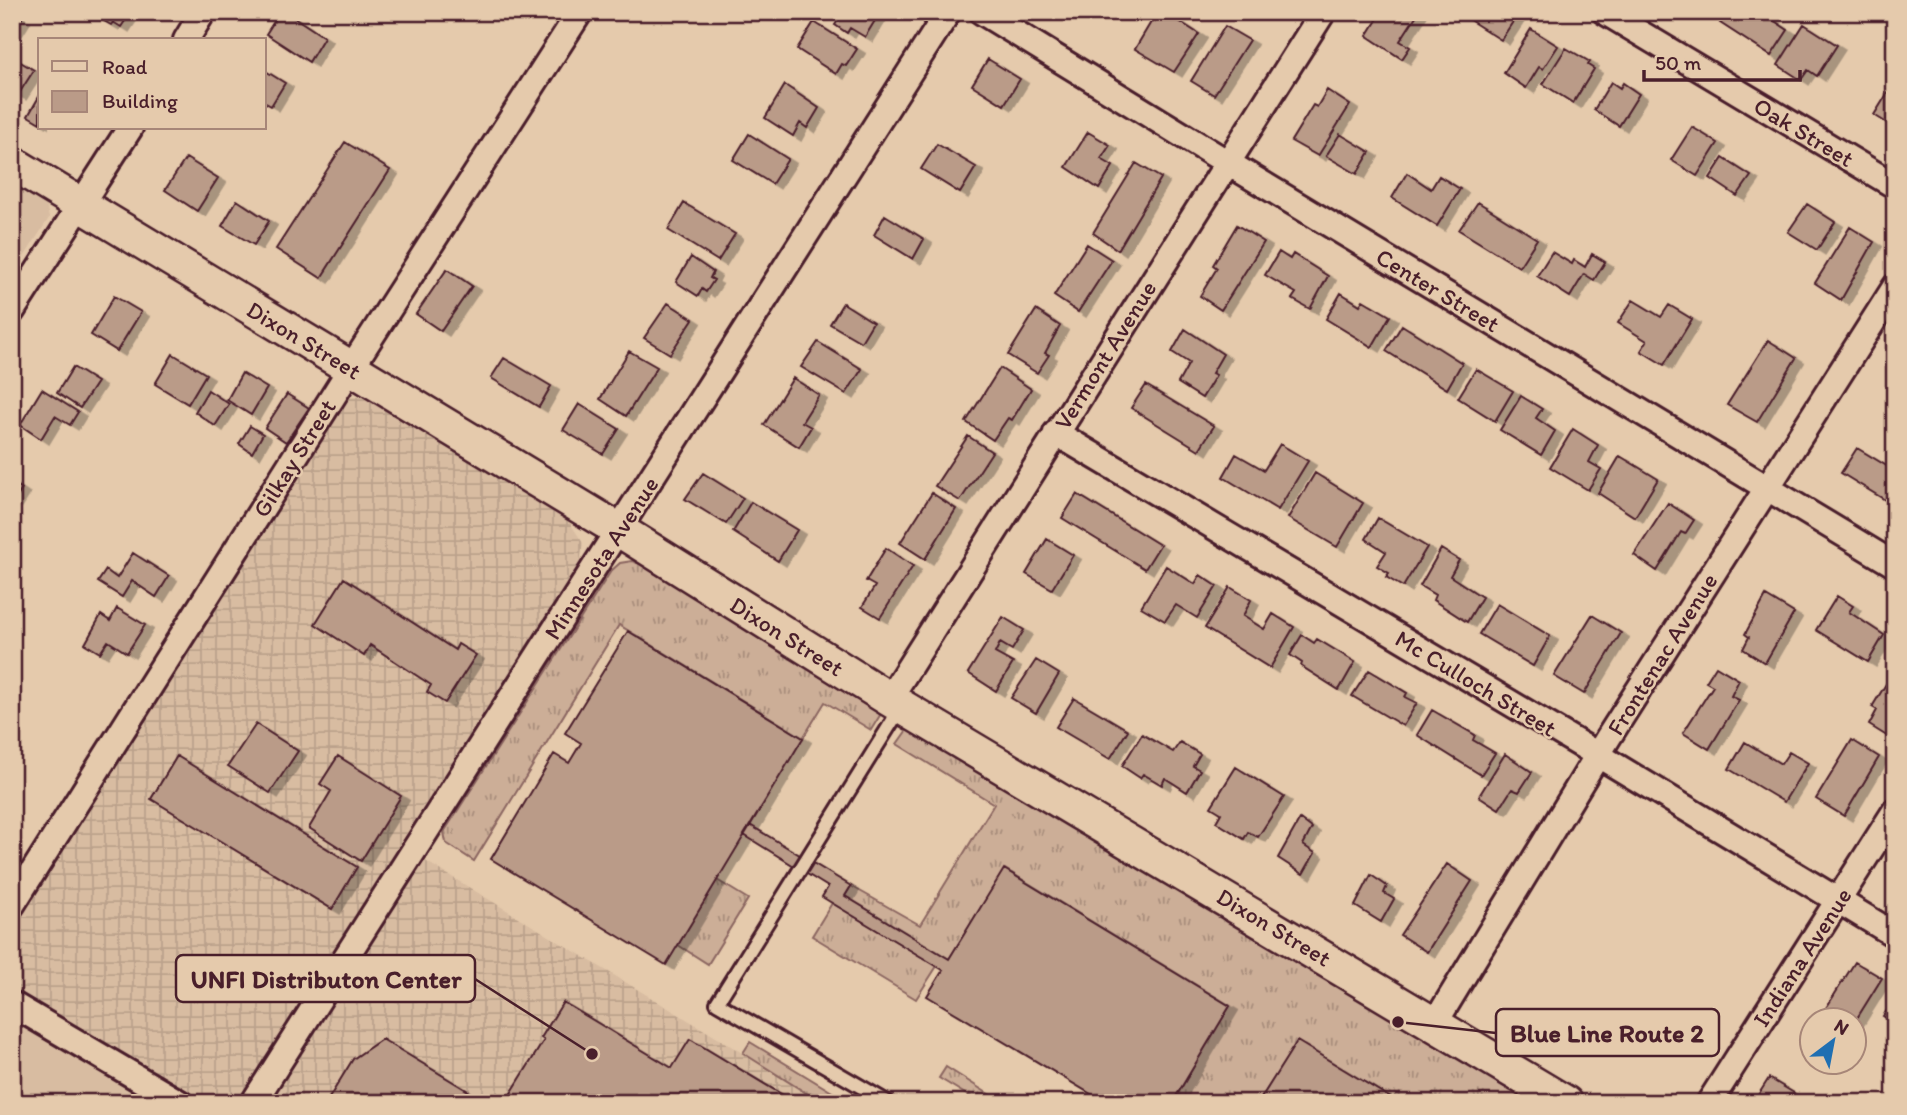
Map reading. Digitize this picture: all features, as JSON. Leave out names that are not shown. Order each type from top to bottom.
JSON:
[{"type":"street","points":[[187,38],[203,12]]},
{"type":"street","name":"Gilkay Street","points":[[12,905],[351,368],[580,12]]},
{"type":"street","name":"Minnesota Avenue","points":[[253,1103],[947,12]]},
{"type":"street","name":"Center Street","points":[[982,12],[1895,565]]},
{"type":"street","name":"Vermont Avenue","points":[[895,703],[1056,433],[1323,12]]},
{"type":"street","name":"Oak Street","points":[[1605,12],[1895,186]]},
{"type":"street","points":[[12,311],[129,130]]},
{"type":"street","name":"Dixon Street","points":[[12,163],[619,530],[895,703],[1566,1103]]},
{"type":"street","name":"Frontenac Avenue","points":[[1434,1023],[1598,755],[1895,287]]},
{"type":"street","name":"Mc Culloch Street","points":[[1056,433],[1895,935]]},
{"type":"street","name":"Indiana Avenue","points":[[1709,1103],[1895,811]]},
{"type":"street","points":[[12,1004],[180,1103]]},
{"type":"lane","points":[[890,1103],[717,1003],[895,703]]},
{"type":"shaded area","points":[[12,180],[46,203],[49,218],[12,276]]},
{"type":"shaded area","points":[[361,397],[376,405],[556,513],[570,523],[583,543],[580,564],[399,845],[825,1103],[207,1103],[12,988],[12,915],[344,400]]},
{"type":"shaded area","points":[[12,1004],[180,1103],[12,1103]]},
{"type":"green space","points":[[632,561],[646,566],[882,712],[871,730],[825,702],[803,738],[619,625],[474,861],[446,843],[444,832],[611,571],[620,563]]},
{"type":"green space","points":[[909,727],[1531,1103],[1399,1103],[1297,1042],[1258,1103],[1185,1103],[1176,1097],[1229,1005],[1005,869],[949,959],[845,896],[851,886],[920,925],[994,804],[897,744]]},
{"type":"green space","points":[[717,880],[748,899],[708,964],[678,945]]},
{"type":"green space","points":[[832,903],[937,966],[916,999],[812,936]]},
{"type":"green space","points":[[750,1042],[850,1103],[822,1103],[743,1053]]},
{"type":"green space","points":[[946,1067],[1003,1103],[980,1103],[939,1078]]},
{"type":"building","points":[[12,12],[22,18],[12,34]]},
{"type":"building","points":[[131,12],[121,27],[113,22],[111,25],[92,14]]},
{"type":"building","points":[[280,12],[286,12],[324,37],[309,62],[266,34]]},
{"type":"building","points":[[828,12],[879,14],[865,37],[850,28],[847,33],[835,25],[839,19]]},
{"type":"building","points":[[1157,12],[1165,12],[1199,34],[1174,72],[1135,49]]},
{"type":"building","points":[[1382,12],[1418,13],[1400,41],[1410,47],[1402,59],[1367,36]]},
{"type":"building","points":[[1476,12],[1508,12],[1516,17],[1501,40],[1471,21]]},
{"type":"building","points":[[1727,12],[1761,12],[1788,30],[1771,56],[1720,23]]},
{"type":"building","points":[[814,22],[857,49],[846,66],[842,64],[836,74],[797,49]]},
{"type":"building","points":[[1804,24],[1837,45],[1817,76],[1808,70],[1801,80],[1778,65]]},
{"type":"building","points":[[1225,26],[1249,40],[1214,95],[1191,81]]},
{"type":"building","points":[[1531,29],[1558,46],[1543,69],[1539,67],[1526,88],[1504,73]]},
{"type":"building","points":[[1566,48],[1590,62],[1588,65],[1594,69],[1573,103],[1543,84]]},
{"type":"building","points":[[12,57],[34,70],[18,95],[12,92]]},
{"type":"building","points":[[988,59],[1020,79],[1004,105],[972,85]]},
{"type":"building","points":[[266,71],[285,83],[271,106],[266,103]]},
{"type":"building","points":[[1611,82],[1620,88],[1623,83],[1639,94],[1619,126],[1594,110]]},
{"type":"building","points":[[785,85],[819,108],[807,128],[800,123],[793,136],[765,118]]},
{"type":"building","points":[[1890,89],[1895,92],[1895,128],[1874,115]]},
{"type":"building","points":[[1327,90],[1350,105],[1318,156],[1291,141],[1313,105],[1317,107]]},
{"type":"building","points":[[38,98],[38,122],[28,116]]},
{"type":"building","points":[[1692,127],[1718,143],[1697,176],[1671,160]]},
{"type":"building","points":[[1088,132],[1110,145],[1101,159],[1113,166],[1099,189],[1066,167]]},
{"type":"building","points":[[749,134],[788,159],[772,184],[733,160]]},
{"type":"building","points":[[1340,134],[1370,152],[1357,174],[1326,156]]},
{"type":"building","points":[[345,142],[390,170],[321,278],[276,249]]},
{"type":"building","points":[[937,144],[976,167],[960,193],[921,169]]},
{"type":"building","points":[[186,158],[218,178],[197,211],[165,190]]},
{"type":"building","points":[[1723,158],[1751,176],[1737,196],[1710,178]]},
{"type":"building","points":[[1136,163],[1161,178],[1118,250],[1093,233]]},
{"type":"building","points":[[1407,173],[1431,189],[1439,176],[1460,189],[1437,226],[1392,198]]},
{"type":"building","points":[[237,200],[269,221],[254,245],[222,226]]},
{"type":"building","points":[[1478,202],[1537,239],[1519,267],[1459,230]]},
{"type":"building","points":[[684,203],[735,234],[718,261],[668,230]]},
{"type":"building","points":[[1807,204],[1835,222],[1817,250],[1788,232]]},
{"type":"building","points":[[885,215],[924,239],[913,259],[874,235]]},
{"type":"building","points":[[1237,225],[1264,242],[1221,310],[1200,296],[1217,268],[1213,265]]},
{"type":"building","points":[[1850,227],[1874,242],[1841,300],[1815,283]]},
{"type":"building","points":[[1087,244],[1112,260],[1078,312],[1054,296]]},
{"type":"building","points":[[1279,252],[1290,259],[1293,254],[1328,276],[1310,309],[1292,299],[1296,293],[1265,275]]},
{"type":"building","points":[[1552,252],[1572,264],[1574,260],[1585,267],[1592,254],[1605,262],[1594,280],[1584,274],[1570,297],[1537,276]]},
{"type":"building","points":[[691,257],[713,272],[710,278],[714,280],[706,292],[702,289],[698,296],[676,282]]},
{"type":"building","points":[[447,269],[472,286],[441,331],[416,314]]},
{"type":"building","points":[[1341,293],[1360,305],[1363,300],[1390,316],[1372,347],[1326,319]]},
{"type":"building","points":[[114,296],[141,312],[117,351],[91,335]]},
{"type":"building","points":[[1633,300],[1661,317],[1669,305],[1692,319],[1664,365],[1641,351],[1647,341],[1618,323]]},
{"type":"building","points":[[668,303],[693,319],[670,354],[644,338]]},
{"type":"building","points":[[843,303],[873,322],[861,342],[830,324]]},
{"type":"building","points":[[1036,310],[1060,326],[1045,353],[1049,355],[1037,373],[1008,355]]},
{"type":"building","points":[[1402,325],[1462,363],[1447,389],[1386,351]]},
{"type":"building","points":[[1185,329],[1223,354],[1212,373],[1216,375],[1202,398],[1178,383],[1189,363],[1172,352]]},
{"type":"building","points":[[1768,340],[1796,358],[1757,422],[1727,405]]},
{"type":"building","points":[[818,342],[862,369],[846,394],[801,367]]},
{"type":"building","points":[[629,351],[657,367],[626,416],[600,399]]},
{"type":"building","points":[[173,354],[206,374],[188,404],[155,384]]},
{"type":"building","points":[[504,358],[551,386],[539,407],[491,378]]},
{"type":"building","points":[[73,367],[97,382],[80,408],[57,393]]},
{"type":"building","points":[[1000,368],[1031,389],[1012,420],[1008,418],[993,440],[966,422]]},
{"type":"building","points":[[1476,369],[1513,391],[1495,421],[1458,398]]},
{"type":"building","points":[[242,373],[267,388],[251,415],[227,400]]},
{"type":"building","points":[[793,378],[819,395],[802,422],[811,427],[799,447],[764,425]]},
{"type":"building","points":[[1146,385],[1214,426],[1199,450],[1131,408]]},
{"type":"building","points":[[42,389],[78,412],[70,425],[55,416],[41,439],[20,425]]},
{"type":"building","points":[[208,390],[229,404],[215,426],[195,412]]},
{"type":"building","points":[[287,394],[309,408],[286,442],[265,428]]},
{"type":"building","points":[[1521,396],[1542,409],[1536,418],[1555,431],[1541,455],[1500,430]]},
{"type":"building","points":[[579,404],[619,429],[603,454],[563,430]]},
{"type":"building","points":[[250,426],[263,434],[252,453],[239,444]]},
{"type":"building","points":[[1573,429],[1598,445],[1589,462],[1601,469],[1588,490],[1550,467]]},
{"type":"building","points":[[968,436],[992,452],[960,501],[935,486]]},
{"type":"building","points":[[1280,444],[1308,461],[1278,510],[1223,477],[1236,454],[1264,470]]},
{"type":"building","points":[[1857,448],[1895,471],[1895,506],[1841,473]]},
{"type":"building","points":[[1620,456],[1658,479],[1635,517],[1598,493]]},
{"type":"building","points":[[703,473],[743,498],[726,524],[685,499]]},
{"type":"building","points":[[1315,473],[1363,503],[1337,547],[1288,518]]},
{"type":"building","points":[[12,482],[22,489],[14,502],[12,501]]},
{"type":"building","points":[[932,493],[956,509],[925,559],[900,543]]},
{"type":"building","points":[[1077,494],[1160,545],[1145,569],[1062,518]]},
{"type":"building","points":[[751,502],[797,530],[778,561],[733,532]]},
{"type":"building","points":[[1668,503],[1694,520],[1685,534],[1681,532],[1657,571],[1634,555]]},
{"type":"building","points":[[1378,518],[1427,547],[1403,587],[1386,577],[1389,573],[1377,566],[1386,552],[1366,539]]},
{"type":"building","points":[[1047,539],[1073,555],[1052,589],[1026,574]]},
{"type":"building","points":[[886,548],[913,566],[880,618],[862,607],[875,586],[866,581]]},
{"type":"building","points":[[1441,549],[1459,560],[1450,576],[1482,597],[1467,622],[1433,600],[1435,595],[1420,586]]},
{"type":"building","points":[[133,553],[169,576],[156,597],[132,581],[122,597],[98,582],[106,570],[117,578]]},
{"type":"building","points":[[1166,566],[1195,584],[1200,575],[1217,586],[1197,618],[1176,605],[1165,621],[1141,607]]},
{"type":"building","points":[[344,578],[455,650],[458,644],[476,655],[445,703],[427,692],[431,685],[370,645],[364,656],[315,624]]},
{"type":"building","points":[[1230,587],[1251,600],[1243,616],[1264,629],[1273,614],[1294,627],[1270,668],[1205,628]]},
{"type":"building","points":[[1766,596],[1794,613],[1765,663],[1743,649],[1749,637],[1745,634]]},
{"type":"building","points":[[1837,596],[1853,606],[1849,612],[1884,635],[1868,662],[1816,630]]},
{"type":"building","points":[[1497,604],[1550,636],[1533,666],[1479,634]]},
{"type":"building","points":[[117,608],[145,625],[127,653],[108,641],[100,653],[85,644],[101,615],[110,621]]},
{"type":"building","points":[[1592,615],[1621,633],[1584,694],[1554,676]]},
{"type":"building","points":[[1003,617],[1024,630],[1012,650],[1000,643],[995,653],[1013,663],[996,691],[968,673]]},
{"type":"building","points":[[628,631],[803,738],[666,965],[491,859],[554,754],[569,763],[581,743],[565,733]]},
{"type":"building","points":[[1302,635],[1314,643],[1317,639],[1355,662],[1339,690],[1301,666],[1302,663],[1290,655]]},
{"type":"building","points":[[1036,660],[1059,674],[1036,713],[1011,698]]},
{"type":"building","points":[[1716,666],[1739,680],[1731,696],[1739,700],[1709,749],[1683,733],[1713,686],[1706,682]]},
{"type":"building","points":[[1895,669],[1895,731],[1890,738],[1869,725],[1877,710],[1872,707]]},
{"type":"building","points":[[1369,670],[1407,693],[1405,697],[1417,703],[1403,726],[1352,696]]},
{"type":"building","points":[[1074,698],[1128,730],[1110,759],[1056,727]]},
{"type":"building","points":[[1432,710],[1475,735],[1473,740],[1495,753],[1481,775],[1417,735]]},
{"type":"building","points":[[256,724],[298,751],[270,793],[228,766]]},
{"type":"building","points":[[1142,734],[1173,752],[1180,742],[1200,754],[1193,766],[1200,770],[1187,792],[1165,778],[1162,785],[1143,774],[1140,778],[1122,766]]},
{"type":"building","points":[[1852,740],[1879,757],[1844,816],[1816,799]]},
{"type":"building","points":[[1745,742],[1781,764],[1789,752],[1808,763],[1784,802],[1729,769]]},
{"type":"building","points":[[1505,754],[1532,772],[1519,792],[1512,789],[1499,809],[1479,796]]},
{"type":"building","points":[[177,756],[357,867],[332,909],[151,799]]},
{"type":"building","points":[[338,756],[401,796],[361,861],[309,828],[331,791],[320,784]]},
{"type":"building","points":[[1236,767],[1284,797],[1258,837],[1248,832],[1244,839],[1216,822],[1221,813],[1211,807]]},
{"type":"building","points":[[1300,819],[1312,828],[1303,845],[1315,853],[1303,874],[1278,858]]},
{"type":"building","points":[[750,825],[851,886],[845,896],[949,959],[1004,869],[1230,1006],[1172,1103],[1106,1103],[927,996],[943,970],[822,897],[828,887],[744,835]]},
{"type":"building","points":[[1447,864],[1472,881],[1427,952],[1400,935]]},
{"type":"building","points":[[1371,875],[1387,886],[1384,893],[1394,899],[1381,922],[1355,906]]},
{"type":"building","points":[[1855,962],[1882,978],[1865,1006],[1827,1006]]},
{"type":"building","points":[[1895,999],[1895,1024],[1883,1016]]},
{"type":"building","points":[[563,1002],[672,1068],[690,1039],[796,1103],[505,1103],[544,1040],[541,1038]]},
{"type":"building","points":[[382,1039],[488,1103],[326,1103],[353,1059]]},
{"type":"building","points":[[1297,1041],[1399,1103],[1258,1103]]},
{"type":"building","points":[[1769,1078],[1794,1093],[1788,1103],[1753,1103]]},
{"type":"place","name":"Blue Line Route 2","points":[[1398,1022]]},
{"type":"place","name":"UNFI Distributon Center","points":[[592,1054]]}]
